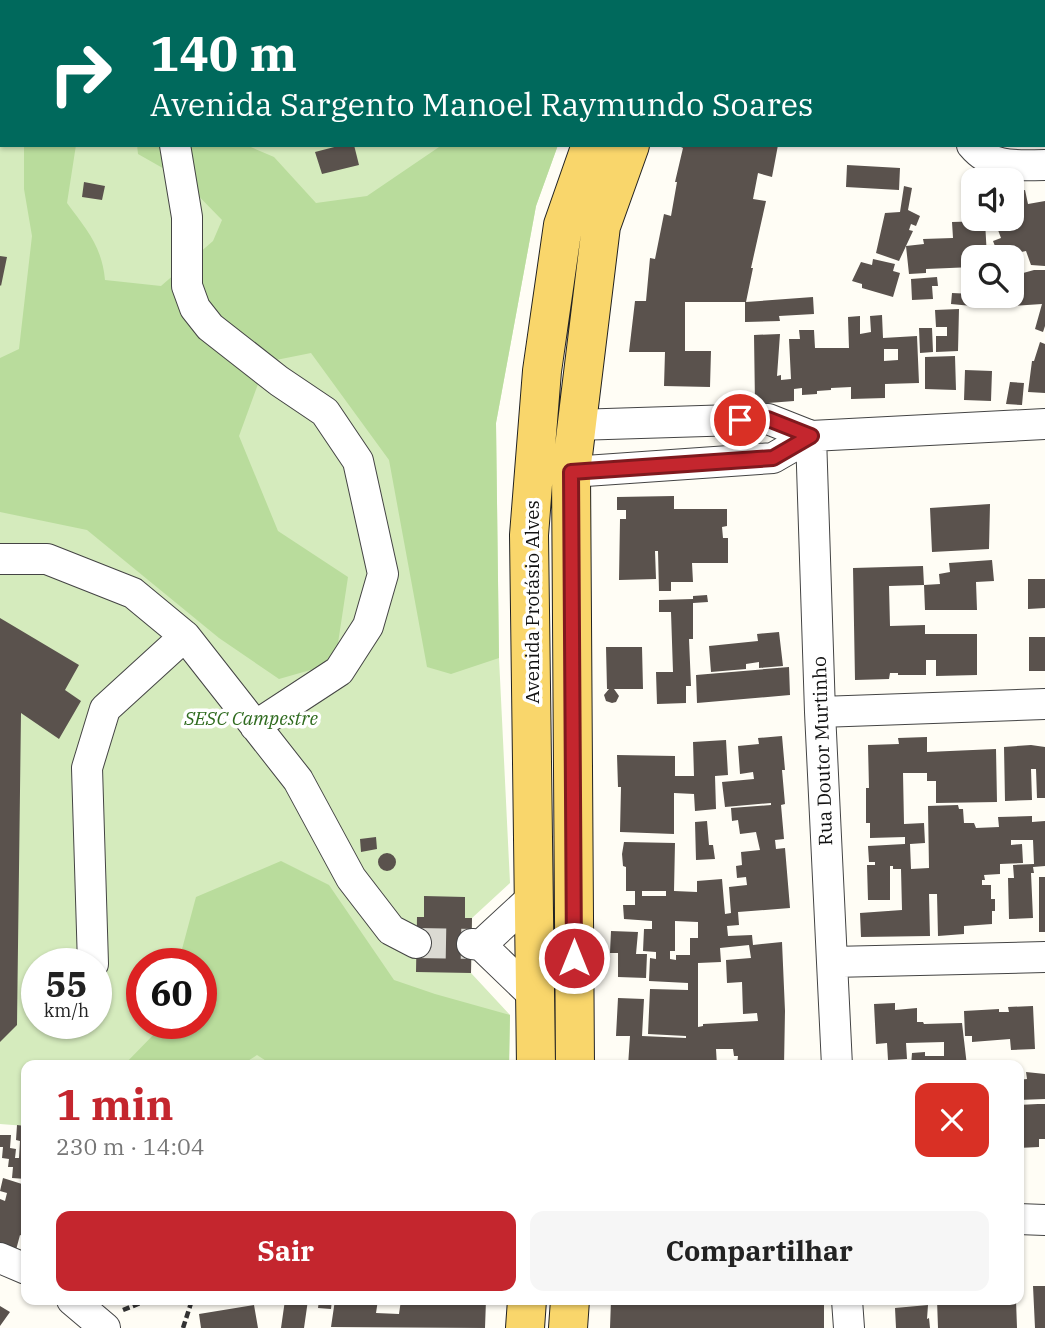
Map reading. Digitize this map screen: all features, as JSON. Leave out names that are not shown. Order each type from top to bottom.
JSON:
[{"type":"main road","name":"Avenida Protásio Alves","points":[[536,1060],[530,535],[542,371],[563,225],[591,147]]},
{"type":"main road","name":"Avenida Protásio Alves","points":[[575,1060],[571,472],[601,226],[629,147]]},
{"type":"main road","points":[[530,535],[550,476],[575,425]]},
{"type":"main road","points":[[525,1328],[527,1305]]},
{"type":"main road","points":[[568,1328],[570,1305]]},
{"type":"street","points":[[175,147],[187,216],[187,286],[195,308],[210,327],[279,381],[325,412],[358,461],[383,574],[368,626],[340,671],[255,726]]},
{"type":"street","points":[[974,147],[986,159],[1003,165],[1045,165]]},
{"type":"street","points":[[575,425],[768,419],[811,436],[1045,424]]},
{"type":"street","points":[[571,472],[773,458],[811,436]]},
{"type":"street","name":"Rua Doutor Murtinho","points":[[811,436],[820,712],[837,1060]]},
{"type":"street","points":[[0,559],[47,559],[133,593],[185,636],[298,780],[351,878],[391,930],[416,943]]},
{"type":"street","points":[[93,948],[87,768],[106,709],[185,636]]},
{"type":"street","points":[[820,712],[1045,704]]},
{"type":"street","points":[[533,897],[476,945],[534,996]]},
{"type":"street","points":[[832,962],[1045,957]]},
{"type":"street","points":[[1024,1219],[1045,1220]]},
{"type":"street","points":[[0,1258],[21,1267]]},
{"type":"street","points":[[78,1305],[101,1324]]},
{"type":"street","points":[[847,1305],[849,1328]]},
{"type":"path","points":[[183,1328],[190,1305]]},
{"type":"green space","name":"SESC Campestre","points":[[0,147],[557,147],[536,206],[496,423],[499,658],[510,883],[472,918],[471,973],[510,1015],[509,1060],[21,1060],[21,1126],[0,1124]]},
{"type":"green space","points":[[24,147],[76,147],[67,203],[97,248],[105,280],[161,286],[213,241],[222,220],[182,179],[138,154],[137,147],[251,147],[274,157],[316,203],[367,196],[439,147],[557,147],[536,206],[496,423],[499,658],[451,674],[427,667],[389,460],[311,353],[266,362],[239,436],[278,531],[348,577],[335,663],[279,679],[219,638],[87,530],[0,512],[0,358],[19,349],[32,236],[24,189]]},
{"type":"green space","points":[[281,861],[329,885],[394,980],[510,1015],[509,1060],[265,1060],[257,1055],[249,1060],[129,1060],[149,1039],[217,1039],[217,948],[182,948],[196,897]]},
{"type":"building","points":[[334,147],[354,147],[359,165],[322,174],[315,152]]},
{"type":"building","points":[[681,147],[778,147],[772,177],[758,173],[753,199],[766,201],[746,302],[813,297],[814,314],[779,316],[780,321],[745,322],[745,302],[685,302],[685,351],[711,351],[710,387],[664,386],[665,352],[629,352],[635,301],[646,301],[650,258],[655,259],[664,214],[671,216],[683,148]]},
{"type":"building","points":[[847,165],[900,168],[899,190],[846,187]]},
{"type":"building","points":[[84,182],[105,186],[102,200],[82,197]]},
{"type":"building","points":[[904,186],[912,188],[908,210],[920,216],[916,226],[911,224],[909,230],[913,231],[899,261],[876,253],[885,213],[900,212]]},
{"type":"building","points":[[1024,190],[1028,204],[1045,201],[1045,266],[1031,265],[1024,251],[1024,245],[995,245],[993,241],[1001,238],[998,231],[1024,231]]},
{"type":"building","points":[[952,222],[961,222],[961,231],[986,231],[986,245],[961,245],[961,268],[926,269],[926,273],[909,274],[906,246],[924,244],[923,239],[953,238]]},
{"type":"building","points":[[0,256],[7,257],[1,286],[0,285]]},
{"type":"building","points":[[873,259],[895,264],[893,271],[900,273],[893,297],[862,288],[862,284],[852,281],[861,262],[872,265]]},
{"type":"building","points":[[1045,270],[1043,332],[1035,329],[1042,304],[1024,305],[1024,273]]},
{"type":"building","points":[[937,277],[938,286],[932,286],[933,299],[912,300],[911,279]]},
{"type":"building","points":[[952,293],[961,293],[961,305],[951,304]]},
{"type":"building","points":[[959,309],[958,351],[936,352],[936,336],[947,336],[947,327],[936,327],[935,310]]},
{"type":"building","points":[[882,315],[883,338],[917,336],[919,383],[885,384],[885,398],[851,399],[851,387],[831,388],[817,391],[817,394],[802,395],[802,388],[794,389],[794,401],[755,404],[754,335],[780,334],[777,376],[781,375],[781,380],[791,379],[789,339],[800,339],[799,330],[814,330],[815,348],[849,348],[848,317],[860,316],[860,334],[871,332],[870,316]],"holes":[[[884,349],[898,349],[898,360],[884,361]]]},
{"type":"building","points":[[919,328],[932,328],[933,352],[920,353]]},
{"type":"building","points":[[1040,342],[1045,344],[1045,393],[1028,392],[1032,361]]},
{"type":"building","points":[[955,356],[956,390],[925,389],[925,357]]},
{"type":"building","points":[[965,370],[992,371],[991,401],[964,400]]},
{"type":"building","points":[[1010,382],[1024,383],[1022,405],[1006,404]]},
{"type":"building","points":[[674,496],[674,509],[727,509],[727,526],[722,527],[723,538],[728,538],[728,563],[692,563],[693,582],[671,582],[671,591],[659,591],[658,551],[655,551],[656,579],[619,580],[620,519],[626,519],[626,510],[617,510],[617,497]]},
{"type":"building","points":[[990,504],[989,549],[932,552],[930,508]]},
{"type":"building","points":[[992,560],[994,581],[976,582],[977,610],[925,610],[924,585],[940,584],[939,574],[950,572],[949,563]]},
{"type":"building","points":[[923,566],[924,585],[889,586],[890,626],[925,625],[925,634],[977,634],[977,675],[936,676],[936,660],[926,660],[926,675],[890,673],[889,679],[855,680],[853,568]]},
{"type":"building","points":[[1028,579],[1045,579],[1045,608],[1028,609]]},
{"type":"building","points":[[707,595],[708,602],[693,603],[693,639],[689,639],[691,686],[686,686],[686,703],[657,704],[656,672],[673,672],[671,612],[659,612],[659,600],[693,599],[693,596]]},
{"type":"building","points":[[0,618],[79,665],[65,690],[81,701],[59,739],[21,713],[17,1025],[0,1042]]},
{"type":"building","points":[[779,632],[783,666],[759,668],[759,662],[746,664],[746,669],[711,672],[709,646],[758,641],[757,634]]},
{"type":"building","points":[[1029,637],[1045,637],[1045,671],[1029,671]]},
{"type":"building","points":[[606,647],[642,647],[643,689],[614,689],[619,696],[616,702],[612,703],[606,701],[604,695],[609,689]]},
{"type":"building","points":[[789,667],[790,695],[697,703],[696,675]]},
{"type":"building","points":[[782,736],[785,804],[781,805],[784,839],[775,840],[776,849],[785,848],[790,908],[738,912],[739,925],[727,926],[728,936],[752,935],[753,945],[782,942],[784,1060],[738,1060],[733,1049],[716,1049],[717,1060],[628,1060],[630,1036],[616,1036],[618,998],[644,999],[642,1036],[686,1038],[648,1034],[650,989],[688,990],[688,983],[649,981],[650,958],[656,959],[656,952],[643,951],[644,929],[652,929],[652,921],[624,919],[623,905],[635,905],[635,891],[626,891],[626,867],[623,866],[622,854],[624,842],[675,843],[674,891],[697,892],[697,881],[722,879],[725,914],[731,913],[729,887],[747,885],[746,877],[737,878],[736,866],[742,865],[741,852],[760,850],[756,832],[740,834],[738,820],[732,821],[731,808],[771,803],[725,807],[722,782],[754,779],[753,772],[740,774],[738,746],[759,744],[758,738]],"holes":[[[642,891],[666,891],[666,896],[642,896]],[[675,921],[698,922],[698,938],[690,938],[690,955],[676,955],[676,960],[670,959],[670,951],[675,951]],[[749,945],[751,958],[726,960],[727,983],[742,982],[743,1014],[757,1013],[758,1021],[703,1024],[698,1027],[698,963],[721,962],[720,948]]]},
{"type":"building","points":[[927,737],[927,752],[996,749],[997,802],[936,803],[936,781],[927,781],[927,773],[903,773],[904,824],[924,823],[925,843],[910,844],[911,869],[929,868],[928,806],[958,805],[959,809],[963,809],[964,823],[974,823],[976,828],[999,827],[998,817],[1032,816],[1032,822],[1045,821],[1045,866],[1033,867],[1034,873],[1031,873],[1033,918],[1009,919],[1008,878],[1014,878],[1013,865],[1034,864],[1033,840],[1011,840],[1011,845],[1022,844],[1023,863],[1000,864],[1000,874],[984,875],[985,880],[982,880],[982,885],[991,885],[991,899],[995,899],[992,924],[964,926],[964,934],[938,936],[937,894],[929,894],[930,936],[861,937],[860,913],[902,910],[901,869],[893,869],[893,866],[890,866],[890,900],[868,900],[867,865],[875,865],[875,862],[869,862],[868,846],[905,844],[905,837],[870,838],[870,823],[866,823],[866,788],[869,788],[868,745],[899,744],[898,738]]},
{"type":"building","points":[[726,740],[728,775],[715,776],[716,809],[695,811],[694,794],[674,793],[674,834],[620,832],[621,787],[618,787],[617,755],[675,756],[675,776],[694,776],[693,742]]},
{"type":"building","points":[[1004,747],[1045,747],[1045,798],[1037,798],[1036,769],[1031,769],[1032,800],[1005,801]]},
{"type":"building","points":[[707,821],[709,845],[713,845],[715,859],[696,860],[695,822]]},
{"type":"building","points":[[376,837],[377,849],[361,852],[360,839]]},
{"type":"building","points":[[387,853],[393,856],[396,862],[393,868],[387,871],[381,868],[378,862],[381,856]]},
{"type":"building","points":[[1039,877],[1045,877],[1045,932],[1039,932]]},
{"type":"building","points":[[424,896],[465,897],[465,918],[472,918],[471,973],[416,972],[417,917],[424,917]]},
{"type":"building","points":[[611,931],[638,932],[636,954],[647,954],[646,978],[618,977],[618,953],[610,953]]},
{"type":"building","points":[[895,1003],[895,1010],[917,1008],[917,1022],[924,1024],[962,1023],[966,1060],[911,1060],[912,1053],[925,1052],[925,1056],[944,1056],[944,1042],[906,1043],[907,1059],[888,1060],[887,1043],[876,1044],[874,1004]]},
{"type":"building","points":[[1033,1006],[1035,1049],[1011,1050],[1010,1039],[972,1042],[972,1036],[965,1036],[964,1011],[999,1009],[999,1012],[1009,1012],[1008,1007]]},
{"type":"building","points":[[1026,1072],[1045,1074],[1045,1099],[1024,1100],[1024,1079],[1027,1079]]},
{"type":"building","points":[[1045,1104],[1045,1139],[1039,1139],[1039,1147],[1024,1148],[1024,1105]]},
{"type":"building","points":[[17,1125],[21,1125],[21,1179],[12,1178],[13,1167],[8,1167],[9,1159],[2,1158],[3,1147],[0,1147],[0,1135],[11,1135],[10,1148],[16,1149],[15,1158],[19,1158],[20,1141],[16,1140]]},
{"type":"building","points":[[3,1178],[21,1184],[21,1235],[16,1250],[0,1244],[0,1199],[5,1201],[7,1193],[0,1191]]},
{"type":"building","points":[[1033,1286],[1045,1286],[1045,1328],[1035,1328]]},
{"type":"building","points":[[254,1305],[258,1328],[201,1328],[199,1314]]},
{"type":"building","points":[[284,1305],[307,1305],[304,1328],[281,1328]]},
{"type":"building","points":[[318,1305],[331,1305],[331,1309],[318,1308]]},
{"type":"building","points":[[334,1305],[377,1305],[376,1313],[399,1314],[400,1305],[486,1305],[485,1328],[331,1327]]},
{"type":"building","points":[[611,1305],[824,1305],[824,1328],[610,1328]]},
{"type":"building","points":[[928,1305],[927,1319],[929,1318],[930,1328],[896,1328],[895,1308]]},
{"type":"building","points":[[937,1305],[1016,1305],[1017,1328],[938,1328]]},
{"type":"building","points":[[0,1306],[10,1312],[0,1326]]},
{"type":"tunnel","points":[[416,943],[472,944]]},
{"type":"route","points":[[574,958],[571,472],[773,458],[811,436],[768,419],[740,420]]}]
